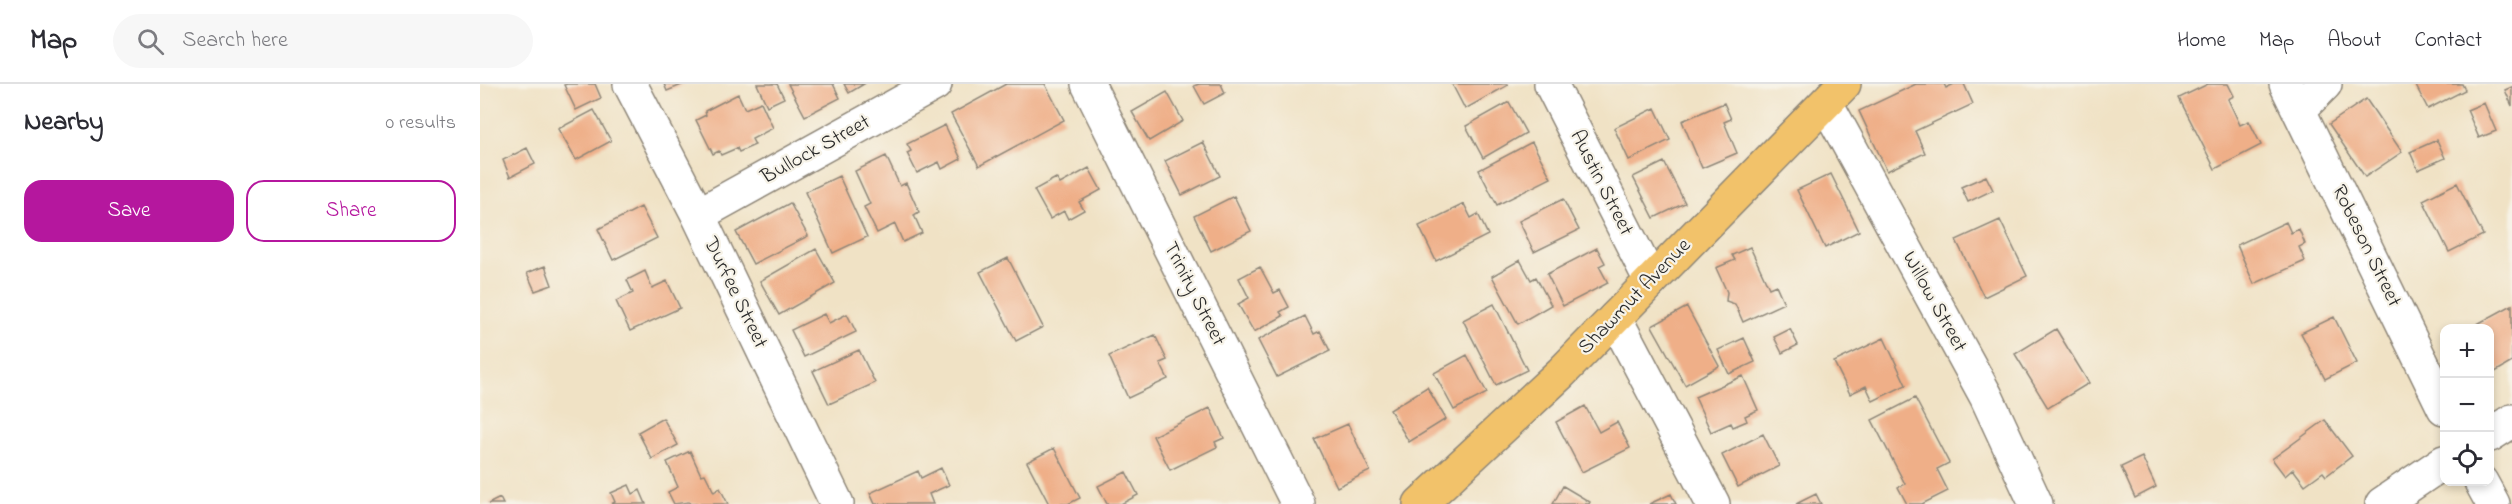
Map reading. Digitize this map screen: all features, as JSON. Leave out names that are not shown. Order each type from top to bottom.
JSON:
[{"type":"main road","name":"Shawmut Avenue","points":[[1420,504],[1561,373],[1835,93]]},
{"type":"street","name":"Durfee Street","points":[[630,84],[698,215],[837,504]]},
{"type":"street","name":"Bullock Street","points":[[698,215],[935,84]]},
{"type":"street","name":"Trinity Street","points":[[1088,84],[1298,504]]},
{"type":"street","name":"Austin Street","points":[[1551,84],[1651,281]]},
{"type":"street","points":[[2293,97],[2325,84]]},
{"type":"street","name":"Willow Street","points":[[1835,93],[1986,396],[2036,504]]},
{"type":"street","name":"Robeson Street","points":[[2293,97],[2440,398]]},
{"type":"street","points":[[1615,318],[1713,504]]},
{"type":"street","points":[[2494,432],[2512,421]]},
{"type":"street","points":[[2382,504],[2440,465]]},
{"type":"street","points":[[2483,486],[2493,504]]},
{"type":"building","points":[[595,84],[601,98],[576,110],[564,85]]},
{"type":"building","points":[[664,84],[684,84],[667,91]]},
{"type":"building","points":[[757,84],[777,84],[784,98],[767,106]]},
{"type":"building","points":[[788,84],[833,84],[840,98],[805,116]]},
{"type":"building","points":[[844,84],[864,84],[849,93]]},
{"type":"building","points":[[1006,84],[1045,84],[1064,120],[979,166],[951,114]]},
{"type":"building","points":[[1221,84],[1225,93],[1204,104],[1194,86]]},
{"type":"building","points":[[1452,84],[1507,84],[1508,85],[1465,109]]},
{"type":"building","points":[[1916,84],[1944,84],[1946,88],[1954,84],[1964,84],[1973,104],[1915,131],[1925,153],[1887,171],[1859,111]]},
{"type":"building","points":[[2208,84],[2228,84],[2234,96],[2228,99],[2240,125],[2249,121],[2261,145],[2215,169],[2179,98]]},
{"type":"building","points":[[2415,84],[2462,84],[2465,90],[2428,109]]},
{"type":"building","points":[[2512,87],[2512,106],[2505,90]]},
{"type":"building","points":[[1167,92],[1183,121],[1149,141],[1132,112]]},
{"type":"building","points":[[738,94],[745,109],[761,102],[773,128],[752,139],[755,145],[739,152],[737,148],[721,155],[719,151],[713,154],[696,120],[706,115],[705,111]]},
{"type":"building","points":[[2366,99],[2402,152],[2365,177],[2329,124]]},
{"type":"building","points":[[1509,102],[1526,133],[1483,158],[1466,126]]},
{"type":"building","points":[[1724,103],[1731,119],[1724,122],[1737,153],[1702,168],[1682,121]]},
{"type":"building","points":[[2484,103],[2496,131],[2479,138],[2467,110]]},
{"type":"building","points":[[1655,108],[1670,140],[1629,160],[1614,128]]},
{"type":"building","points":[[594,110],[611,141],[576,160],[558,129]]},
{"type":"building","points":[[945,125],[961,159],[942,169],[939,162],[917,173],[907,153],[911,151],[907,144]]},
{"type":"building","points":[[2437,140],[2445,158],[2418,170],[2410,152]]},
{"type":"building","points":[[1203,142],[1220,176],[1182,195],[1165,161]]},
{"type":"building","points":[[1532,142],[1551,178],[1497,205],[1479,170]]},
{"type":"building","points":[[527,148],[535,164],[510,177],[503,160]]},
{"type":"building","points":[[886,156],[900,186],[906,183],[919,212],[914,215],[922,233],[903,242],[895,224],[877,233],[864,207],[870,204],[855,171]]},
{"type":"building","points":[[1664,162],[1685,203],[1654,218],[1633,177]]},
{"type":"building","points":[[1089,168],[1101,190],[1079,202],[1084,210],[1068,219],[1064,211],[1050,219],[1034,190],[1056,178],[1060,184]]},
{"type":"building","points":[[1831,174],[1859,231],[1825,248],[1797,190]]},
{"type":"building","points":[[839,176],[867,237],[833,253],[805,192]]},
{"type":"building","points":[[1986,176],[1993,190],[1968,202],[1961,187]]},
{"type":"building","points":[[2457,183],[2483,235],[2449,252],[2423,200]]},
{"type":"building","points":[[1234,196],[1251,231],[1211,251],[1194,216]]},
{"type":"building","points":[[1563,199],[1579,230],[1534,252],[1519,221]]},
{"type":"building","points":[[790,203],[808,236],[753,264],[736,232]]},
{"type":"building","points":[[1464,204],[1471,218],[1478,214],[1488,235],[1436,261],[1419,226]]},
{"type":"building","points":[[641,207],[657,238],[613,260],[598,229]]},
{"type":"building","points":[[2000,220],[2027,276],[1984,297],[1956,240]]},
{"type":"building","points":[[2286,222],[2291,233],[2299,229],[2305,244],[2299,247],[2305,261],[2254,284],[2237,245]]},
{"type":"building","points":[[1750,247],[1769,288],[1776,285],[1784,303],[1743,322],[1735,304],[1726,301],[1727,292],[1716,268],[1735,260],[1732,255]]},
{"type":"building","points":[[1597,248],[1605,263],[1599,266],[1608,283],[1563,306],[1547,274]]},
{"type":"building","points":[[816,249],[835,283],[779,315],[760,281]]},
{"type":"building","points":[[1008,258],[1043,327],[1016,341],[980,272]]},
{"type":"building","points":[[1520,260],[1531,280],[1536,277],[1551,305],[1518,324],[1492,276]]},
{"type":"building","points":[[545,266],[552,285],[535,291],[527,273]]},
{"type":"building","points":[[1260,267],[1274,293],[1280,290],[1289,307],[1280,312],[1283,316],[1254,332],[1238,304],[1249,298],[1239,278]]},
{"type":"building","points":[[645,271],[652,288],[667,281],[680,308],[630,331],[616,301],[633,293],[627,280]]},
{"type":"building","points":[[1494,304],[1527,370],[1496,385],[1463,320]]},
{"type":"building","points":[[2512,305],[2512,362],[2494,373],[2494,324],[2477,324]]},
{"type":"building","points":[[1687,307],[1719,366],[1685,385],[1652,326]]},
{"type":"building","points":[[824,314],[829,323],[847,314],[856,332],[804,357],[791,330]]},
{"type":"building","points":[[1305,316],[1314,334],[1320,331],[1330,351],[1277,377],[1258,340]]},
{"type":"building","points":[[2334,317],[2357,363],[2325,379],[2301,333]]},
{"type":"building","points":[[1790,329],[1798,345],[1782,353],[1774,337]]},
{"type":"building","points":[[2056,329],[2089,383],[2048,408],[2015,354]]},
{"type":"building","points":[[1155,335],[1167,360],[1160,363],[1168,379],[1128,398],[1109,356]]},
{"type":"building","points":[[1744,338],[1755,362],[1729,374],[1718,350]]},
{"type":"building","points":[[1884,338],[1906,385],[1873,401],[1866,386],[1850,394],[1834,362]]},
{"type":"building","points":[[859,350],[875,383],[829,404],[813,371]]},
{"type":"building","points":[[1467,355],[1487,393],[1454,410],[1434,373]]},
{"type":"building","points":[[1743,376],[1758,410],[1745,416],[1747,421],[1733,427],[1731,423],[1711,432],[1695,397]]},
{"type":"building","points":[[1427,387],[1446,419],[1409,442],[1390,410]]},
{"type":"building","points":[[1915,398],[1949,463],[1937,469],[1948,491],[1922,504],[1907,504],[1898,487],[1905,484],[1872,420]]},
{"type":"building","points":[[1585,406],[1599,432],[1617,422],[1630,448],[1582,472],[1556,422]]},
{"type":"building","points":[[1210,408],[1224,438],[1215,442],[1217,447],[1170,470],[1153,436]]},
{"type":"building","points":[[663,418],[678,445],[652,459],[638,432]]},
{"type":"building","points":[[2325,420],[2352,456],[2326,476],[2323,472],[2305,485],[2293,469],[2285,476],[2272,459]]},
{"type":"building","points":[[1348,424],[1370,471],[1337,487],[1314,439]]},
{"type":"building","points":[[1763,434],[1779,466],[1738,487],[1722,455]]},
{"type":"building","points":[[1054,448],[1080,498],[1068,504],[1049,504],[1027,462]]},
{"type":"building","points":[[690,451],[701,475],[705,474],[714,492],[720,488],[728,504],[690,504],[689,502],[674,504],[668,492],[678,487],[667,462]]},
{"type":"building","points":[[2142,457],[2156,487],[2135,498],[2121,467]]},
{"type":"building","points":[[941,468],[949,485],[929,494],[933,504],[875,504],[870,493],[918,471],[921,478]]},
{"type":"building","points":[[1126,472],[1138,495],[1121,504],[1107,504],[1098,486]]},
{"type":"building","points":[[629,485],[633,494],[640,490],[646,504],[611,504],[615,502],[611,493]]},
{"type":"building","points":[[1563,486],[1590,502],[1589,504],[1553,504]]},
{"type":"building","points":[[1671,494],[1676,504],[1649,504]]},
{"type":"building","points":[[1816,494],[1821,504],[1796,504]]},
{"type":"building","points":[[500,498],[503,504],[488,504]]}]
